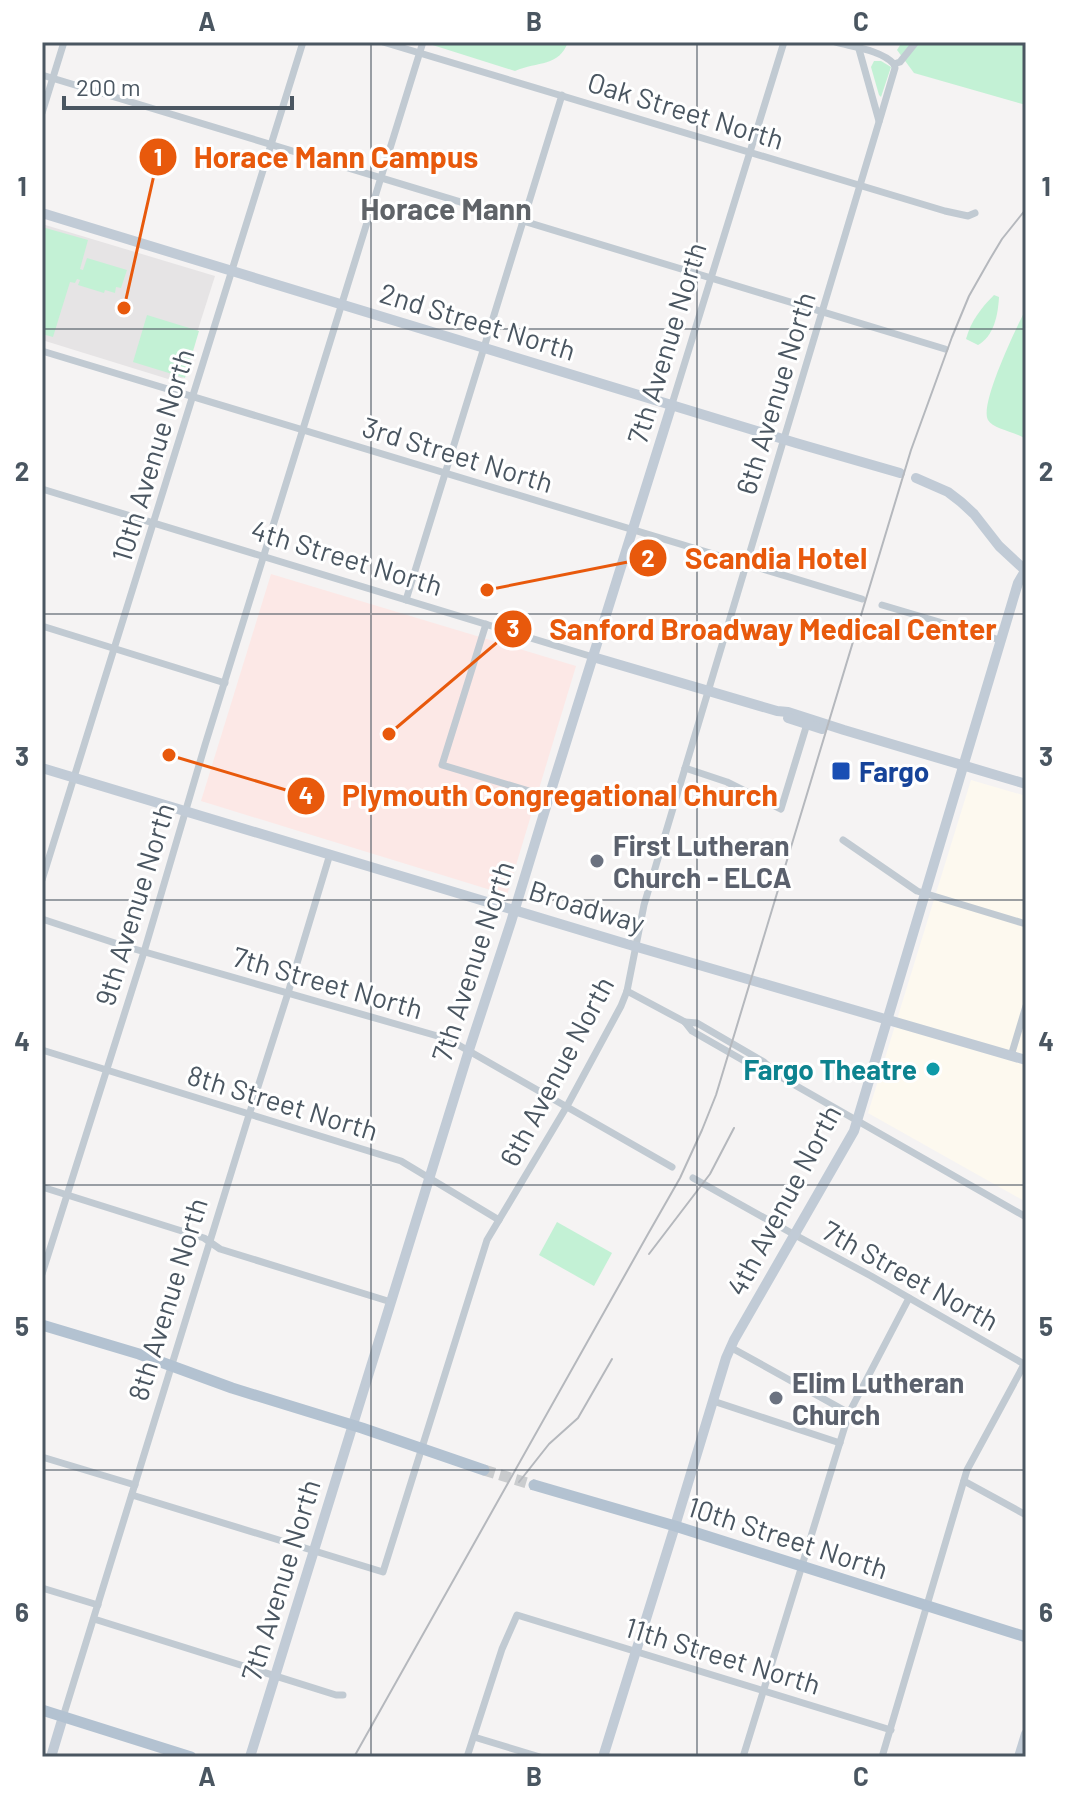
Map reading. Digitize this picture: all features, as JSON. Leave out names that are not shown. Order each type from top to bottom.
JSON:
[{"type":"main road","points":[[42,1325],[139,1354],[232,1388],[484,1470]]},
{"type":"main road","name":"10th Street North","points":[[534,1485],[675,1526],[1026,1637]]},
{"type":"main road","points":[[42,1710],[191,1757]]},
{"type":"street","points":[[42,113],[64,42]]},
{"type":"street","name":"10th Avenue North","points":[[42,880],[303,42]]},
{"type":"street","name":"Oak Street North","points":[[383,42],[945,211],[968,216],[975,213]]},
{"type":"street","name":"9th Avenue North","points":[[42,1274],[423,42]]},
{"type":"street","name":"7th Avenue North","points":[[250,1757],[784,42]]},
{"type":"street","points":[[835,42],[858,45],[894,64],[900,62],[916,42]]},
{"type":"street","points":[[858,45],[879,122]]},
{"type":"street","name":"6th Avenue North","points":[[314,1550],[383,1572],[487,1240],[567,1106],[627,991],[644,905],[894,64]]},
{"type":"street","points":[[42,75],[945,349]]},
{"type":"street","points":[[406,600],[562,95]]},
{"type":"street","name":"2nd Street North","points":[[42,213],[900,473]]},
{"type":"street","name":"3rd Street North","points":[[42,351],[862,599]]},
{"type":"street","points":[[916,478],[948,492],[961,502],[1025,571]]},
{"type":"street","name":"4th Street North","points":[[42,489],[593,657],[1026,784]]},
{"type":"street","name":"4th Avenue North","points":[[603,1757],[730,1347],[857,1120],[1000,640],[1018,583],[1025,571]]},
{"type":"street","points":[[882,605],[1000,640]]},
{"type":"street","points":[[486,624],[442,765],[549,797]]},
{"type":"street","points":[[42,626],[225,683]]},
{"type":"street","name":"4th Street North","points":[[777,711],[787,718],[827,730],[844,730]]},
{"type":"street","points":[[685,768],[727,782],[781,809],[807,724]]},
{"type":"street","name":"Broadway","points":[[42,768],[1026,1060]]},
{"type":"street","points":[[843,840],[912,888],[1026,924]]},
{"type":"street","name":"8th Avenue North","points":[[51,1757],[330,854]]},
{"type":"street","name":"7th Street North","points":[[42,919],[144,952],[448,1039],[672,1167]]},
{"type":"street","points":[[627,991],[685,1022],[692,1031],[760,1070],[779,1076],[1026,1217]]},
{"type":"street","points":[[1011,1056],[1026,1006]]},
{"type":"street","name":"8th Street North","points":[[42,1050],[401,1161],[499,1220]]},
{"type":"street","name":"7th Street North","points":[[693,1178],[1025,1362]]},
{"type":"street","points":[[42,1187],[204,1238],[220,1249],[391,1302]]},
{"type":"street","points":[[743,1757],[849,1413],[909,1298]]},
{"type":"street","points":[[730,1347],[849,1413]]},
{"type":"street","points":[[882,1757],[964,1481],[1025,1362]]},
{"type":"street","points":[[713,1401],[840,1443]]},
{"type":"street","points":[[42,1457],[135,1485]]},
{"type":"street","points":[[964,1481],[1026,1515]]},
{"type":"street","points":[[132,1495],[314,1550]]},
{"type":"street","points":[[42,1588],[98,1605]]},
{"type":"street","name":"11th Street North","points":[[474,1737],[502,1649],[517,1615],[891,1730]]},
{"type":"street","points":[[94,1619],[343,1695]]},
{"type":"street","points":[[1019,1757],[1026,1734]]},
{"type":"street","points":[[467,1757],[474,1737],[540,1757]]},
{"type":"shaded area","points":[[42,224],[215,276],[181,383],[42,340]]},
{"type":"shaded area","points":[[271,574],[576,666],[507,895],[201,801]]},
{"type":"shaded area","points":[[971,780],[1026,796],[1026,1202],[868,1113]]},
{"type":"green space","points":[[423,42],[568,42],[553,60],[515,71]]},
{"type":"green space","points":[[902,42],[1026,42],[1026,105],[914,73],[897,50]]},
{"type":"green space","points":[[874,61],[891,67],[881,97],[871,67]]},
{"type":"green space","points":[[42,227],[88,240],[80,269],[83,270],[87,258],[127,270],[121,288],[116,287],[115,293],[78,285],[80,280],[77,279],[75,283],[70,282],[53,337],[42,334]]},
{"type":"green space","points":[[994,295],[999,297],[994,324],[988,336],[978,345],[966,339],[977,315]]},
{"type":"green space","points":[[1026,309],[1026,439],[991,423],[987,412],[1000,365]]},
{"type":"green space","points":[[147,315],[199,331],[185,378],[133,362]]},
{"type":"green space","points":[[557,1222],[612,1253],[594,1286],[539,1255]]},
{"type":"tunnel","points":[[484,1470],[534,1485]]},
{"type":"railway","points":[[354,1757],[680,1178],[702,1130],[716,1095],[911,450],[969,296],[1002,239],[1026,209]]},
{"type":"railway","points":[[649,1254],[710,1174],[734,1128]]},
{"type":"railway","points":[[519,1482],[549,1444],[578,1418],[612,1359]]},
{"type":"place","name":"Horace Mann Campus","points":[[124,308]]},
{"type":"place","name":"Scandia Hotel","points":[[487,590]]},
{"type":"place","name":"Sanford Broadway Medical Center","points":[[389,734]]},
{"type":"place","name":"Plymouth Congregational Church","points":[[169,755]]},
{"type":"place","name":"Fargo","points":[[841,771]]},
{"type":"place","name":"First Lutheran Church - ELCA","points":[[597,861]]},
{"type":"place","name":"Fargo Theatre","points":[[933,1069]]},
{"type":"place","name":"Elim Lutheran Church","points":[[776,1398]]},
{"type":"district","name":"Horace Mann","points":[[446,208]]}]
